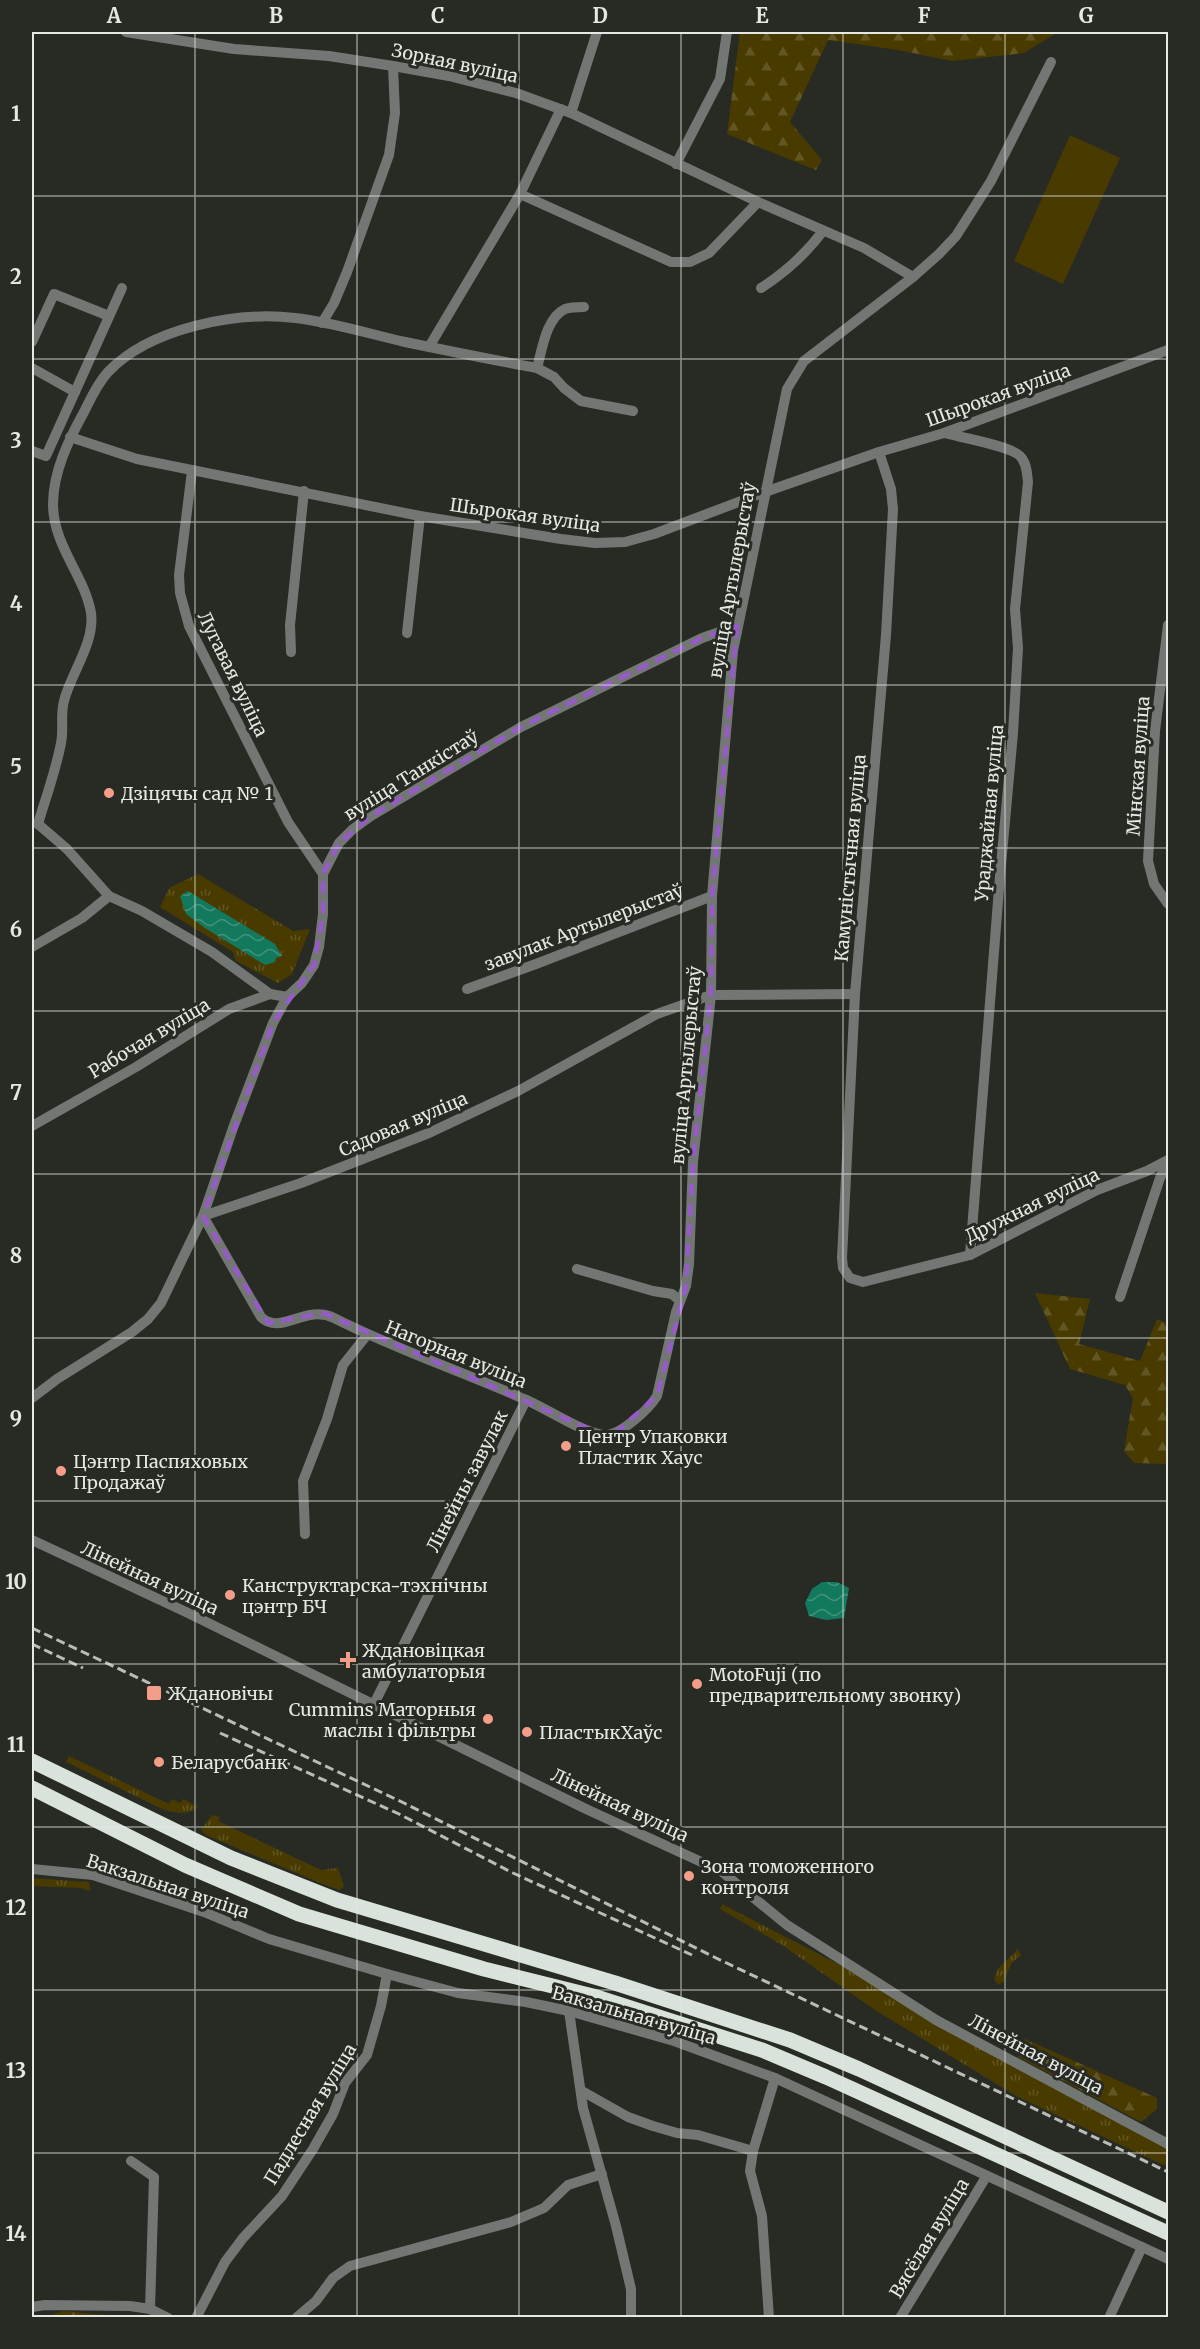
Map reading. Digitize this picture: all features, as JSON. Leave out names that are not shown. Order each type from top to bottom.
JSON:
[{"type":"highway","points":[[32,1761],[231,1858],[337,1900],[626,1986],[790,2040],[859,2069],[1168,2212]]},
{"type":"highway","points":[[35,1792],[185,1865],[299,1914],[484,1969],[593,1996],[762,2050],[1168,2233]]},
{"type":"street","name":"Зорная вуліца","points":[[126,32],[234,49],[329,56],[393,66],[449,76],[516,93],[566,111],[758,202],[864,248],[913,277]]},
{"type":"street","points":[[429,347],[520,194],[566,111],[597,32]]},
{"type":"street","points":[[676,164],[720,79],[727,32]]},
{"type":"street","name":"вуліца Артылерыстаў","points":[[678,1307],[686,1286],[689,1264],[693,1162],[711,995],[712,896],[728,698],[737,626],[787,389],[804,361],[913,277],[956,236],[991,181],[1051,62]]},
{"type":"street","points":[[322,323],[334,303],[347,272],[389,155],[395,113],[393,66]]},
{"type":"street","points":[[520,194],[671,262],[690,262],[709,253],[758,202]]},
{"type":"street","points":[[760,288],[782,275],[807,253],[823,231]]},
{"type":"street","points":[[32,451],[46,456],[122,288]]},
{"type":"street","points":[[32,342],[54,294],[109,316]]},
{"type":"street","points":[[537,368],[544,339],[553,322],[565,309],[585,307]]},
{"type":"street","points":[[270,994],[212,952],[142,911],[109,896],[67,849],[35,824],[62,740],[63,704],[88,639],[91,624],[91,611],[56,530],[52,505],[54,485],[70,437],[99,384],[130,354],[170,335],[214,321],[264,316],[296,318],[537,368],[554,377],[581,401],[633,411]]},
{"type":"street","name":"Шырокая вуліца","points":[[70,437],[137,459],[420,516],[561,539],[595,543],[625,542],[654,534],[879,452],[944,433],[1168,350]]},
{"type":"street","points":[[32,368],[75,392]]},
{"type":"street","name":"Ураджайная вуліца","points":[[944,433],[1009,449],[1020,456],[1026,466],[1028,483],[1016,609],[1018,648],[1013,733],[970,1255]]},
{"type":"street","name":"Камуністычная вуліца","points":[[843,1268],[855,994],[886,635],[893,508],[891,489],[879,452]]},
{"type":"street","name":"Лугавая вуліца","points":[[192,471],[179,575],[184,611],[189,626],[288,822],[322,874]]},
{"type":"street","points":[[291,652],[290,625],[304,491]]},
{"type":"street","points":[[406,633],[420,516]]},
{"type":"street","name":"вуліца Танкістаў","points":[[322,874],[339,843],[353,829],[387,807],[521,727],[702,638],[737,626]]},
{"type":"street","name":"Мінская вуліца","points":[[1168,626],[1155,731],[1148,861],[1154,884],[1168,904]]},
{"type":"street","points":[[1155,731],[1168,732]]},
{"type":"street","points":[[32,1398],[57,1379],[132,1332],[148,1319],[161,1303],[203,1216],[233,1128],[273,1023],[288,997],[302,983],[314,965],[323,914],[322,874]]},
{"type":"street","points":[[32,947],[82,918],[109,896]]},
{"type":"street","name":"завулак Артылерыстаў","points":[[466,989],[712,896]]},
{"type":"street","name":"Рабочая вуліца","points":[[32,1126],[136,1067],[229,1009],[270,994],[288,997]]},
{"type":"street","name":"Садовая вуліца","points":[[203,1216],[302,1183],[429,1133],[518,1091],[657,1014],[711,995],[855,994]]},
{"type":"street","points":[[1120,1297],[1168,1160]]},
{"type":"street","name":"Дружная вуліца","points":[[843,1268],[850,1278],[863,1281],[970,1255],[1097,1190],[1147,1171],[1168,1160]]},
{"type":"street","name":"Нагорная вуліца","points":[[203,1216],[265,1321],[280,1324],[306,1315],[324,1313],[367,1335],[526,1400],[603,1435],[614,1434],[652,1405],[657,1396],[678,1307]]},
{"type":"street","points":[[577,1269],[653,1291],[672,1294],[678,1307]]},
{"type":"street","points":[[305,1534],[303,1481],[327,1419],[344,1365],[367,1335]]},
{"type":"street","name":"Лінейны завулак","points":[[374,1706],[526,1400]]},
{"type":"street","name":"Лінейная вуліца","points":[[32,1540],[186,1612],[586,1809],[721,1870],[787,1925],[936,2020],[1168,2144]]},
{"type":"street","name":"Вакзальная вуліца","points":[[32,1869],[93,1875],[204,1912],[269,1939],[387,1974],[458,1993],[526,2002],[569,2011],[674,2041],[775,2078],[1168,2259]]},
{"type":"street","name":"Падлесная вуліца","points":[[196,2318],[225,2262],[243,2238],[282,2196],[314,2149],[333,2114],[345,2083],[367,2055],[381,2006],[387,1974]]},
{"type":"street","points":[[569,2011],[583,2108],[631,2289],[631,2318]]},
{"type":"street","points":[[769,2318],[762,2216],[750,2171],[753,2151],[775,2078]]},
{"type":"street","points":[[582,2091],[628,2117],[653,2126],[677,2133],[698,2135],[753,2151]]},
{"type":"street","points":[[131,2161],[154,2177],[150,2309]]},
{"type":"street","points":[[296,2318],[316,2301],[333,2278],[350,2266],[511,2222],[544,2208],[568,2185],[602,2174]]},
{"type":"street","name":"Вясёлая вуліца","points":[[900,2318],[986,2176]]},
{"type":"street","points":[[1109,2318],[1142,2247]]},
{"type":"street","points":[[32,2307],[45,2305],[130,2306],[150,2309],[168,2318]]},
{"type":"highlighted area","points":[[737,626],[712,896],[711,995],[693,1162],[686,1286],[657,1396],[614,1434],[603,1435],[324,1313],[268,1323],[203,1216],[273,1023],[314,965],[323,914],[323,874],[339,843],[371,816],[521,727],[702,638]]},
{"type":"green space","points":[[740,32],[1058,32],[1024,53],[952,61],[898,50],[828,40],[790,122],[822,160],[816,170],[727,134]]},
{"type":"green space","points":[[1070,135],[1120,158],[1063,284],[1014,261]]},
{"type":"green space","points":[[198,874],[293,931],[310,929],[292,974],[278,983],[236,961],[233,952],[160,907],[169,888]]},
{"type":"green space","points":[[1035,1293],[1090,1299],[1079,1344],[1140,1361],[1157,1319],[1168,1324],[1168,1464],[1134,1463],[1124,1451],[1133,1398],[1125,1385],[1070,1369]]},
{"type":"green space","points":[[69,1756],[169,1804],[172,1799],[181,1803],[183,1799],[198,1807],[185,1813],[162,1809],[66,1762]]},
{"type":"green space","points":[[212,1815],[220,1817],[218,1821],[321,1870],[338,1868],[344,1886],[340,1890],[325,1885],[206,1835],[201,1830]]},
{"type":"green space","points":[[32,1878],[89,1882],[90,1891],[81,1888],[32,1886]]},
{"type":"green space","points":[[722,1904],[898,1995],[1168,2144],[1168,2167],[1018,2097],[875,2010],[782,1945],[720,1909]]},
{"type":"green space","points":[[1018,1949],[1021,1955],[1011,1964],[1004,1981],[998,1985],[994,1979],[998,1969]]},
{"type":"green space","points":[[1025,2039],[1157,2098],[1157,2109],[1141,2122],[1018,2057],[1018,2042]]},
{"type":"green space","points":[[63,2311],[127,2317],[46,2317]]},
{"type":"water","points":[[188,891],[275,944],[282,956],[276,958],[275,962],[265,965],[205,928],[186,914],[180,896]]},
{"type":"water","points":[[822,1582],[837,1582],[849,1588],[844,1618],[826,1620],[809,1616],[805,1603],[812,1589]]},
{"type":"railway","points":[[32,1628],[404,1803],[714,1957],[1168,2172]]},
{"type":"railway","points":[[32,1644],[83,1668]]},
{"type":"railway","points":[[220,1733],[399,1814],[513,1873],[692,1955]]},
{"type":"place","name":"Дзіцячы сад № 1","points":[[109,793]]},
{"type":"place","name":"Центр Упаковки Пластик Хаус","points":[[566,1446]]},
{"type":"place","name":"Цэнтр Паспяховых Продажаў","points":[[61,1471]]},
{"type":"place","name":"Канструктарска-тэхнічны цэнтр БЧ","points":[[230,1595]]},
{"type":"place","name":"Ждановіцкая амбулаторыя","points":[[348,1660]]},
{"type":"place","name":"MotoFuji (по предварительному звонку)","points":[[697,1684]]},
{"type":"place","name":"Ждановічы","points":[[154,1693]]},
{"type":"place","name":"Cummins Маторныя маслы і фільтры","points":[[488,1719]]},
{"type":"place","name":"ПластыкХаўс","points":[[527,1732]]},
{"type":"place","name":"Беларусбанк","points":[[159,1762]]},
{"type":"place","name":"Зона томоженного контроля","points":[[689,1876]]}]
